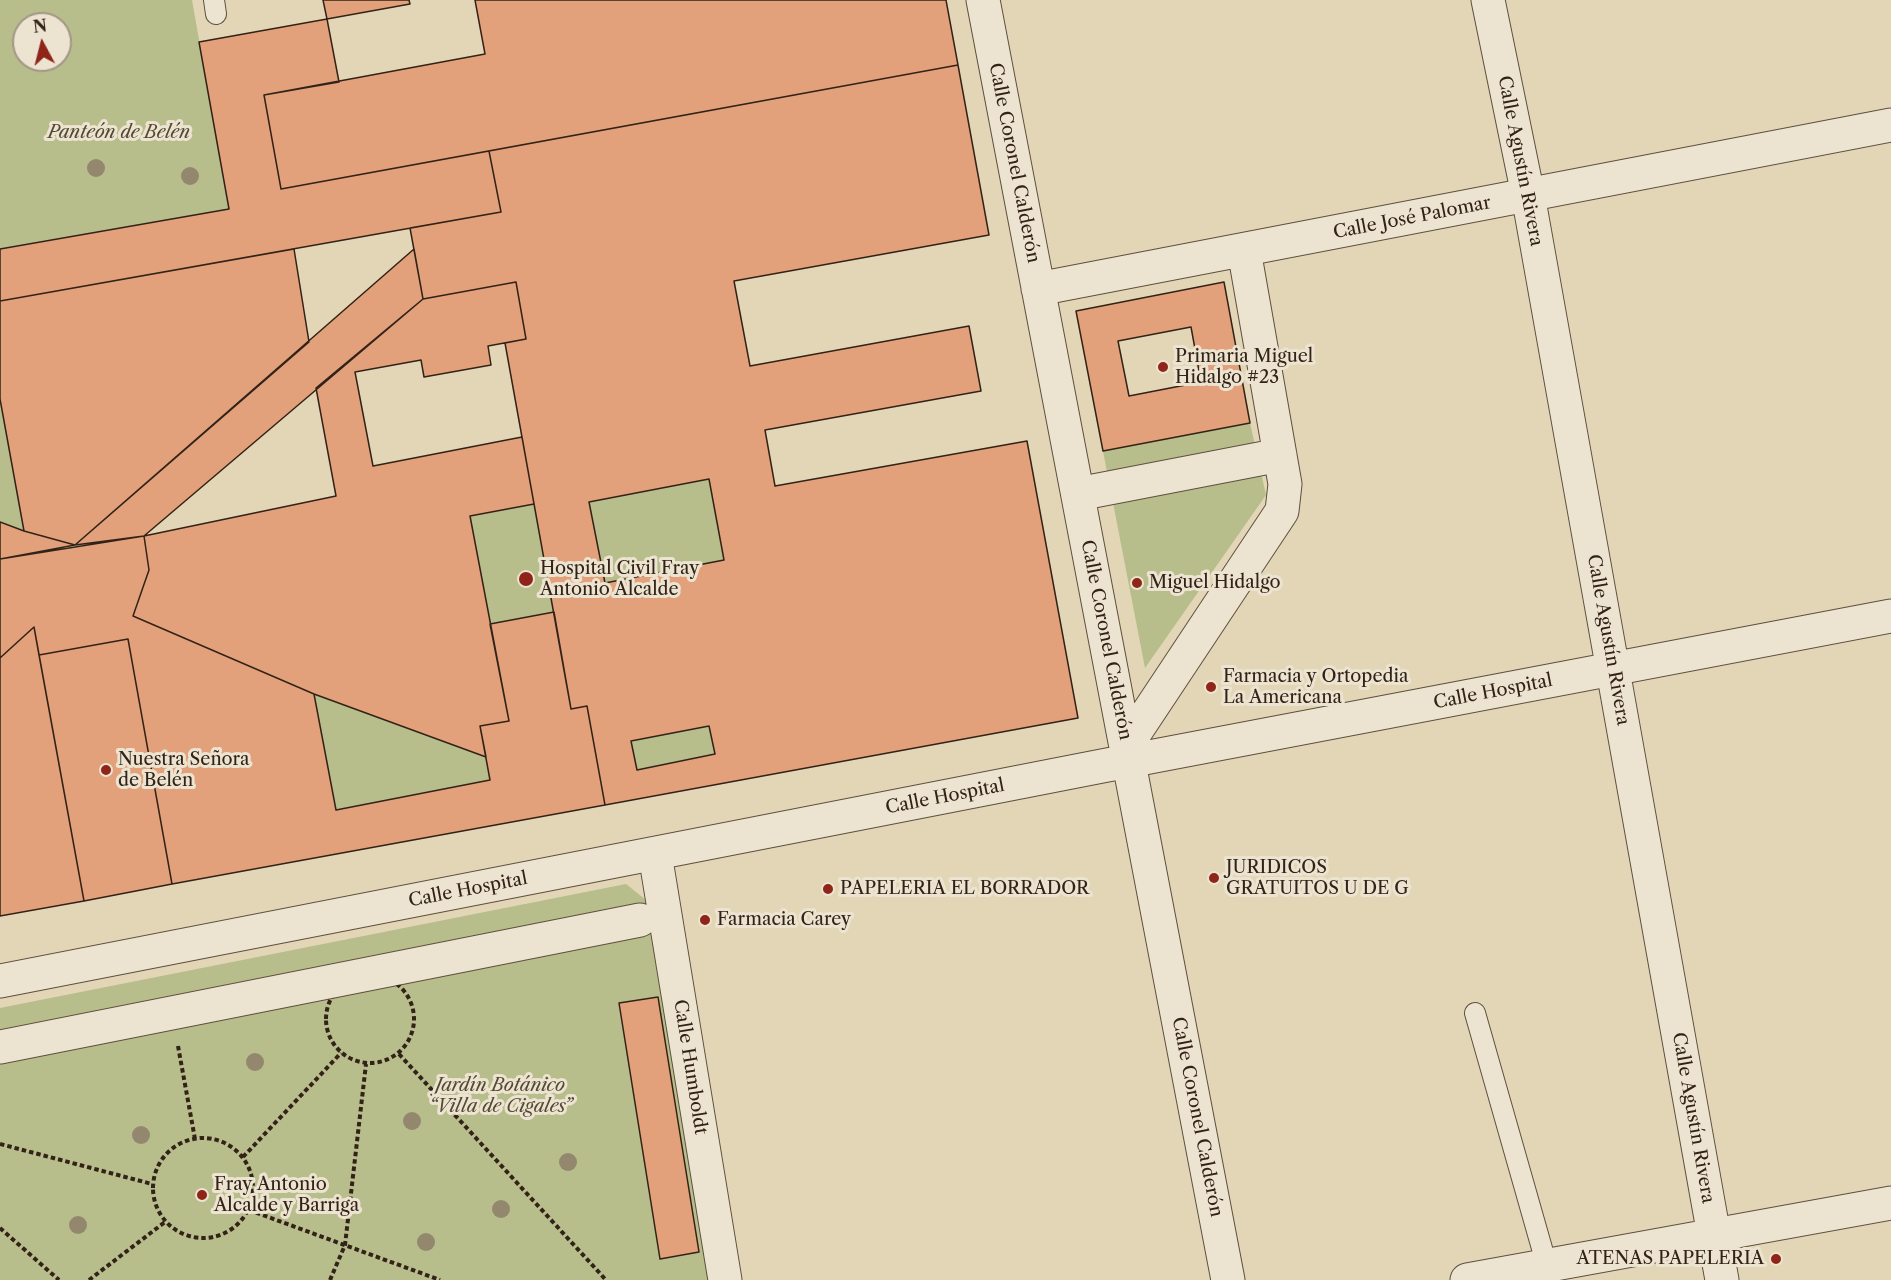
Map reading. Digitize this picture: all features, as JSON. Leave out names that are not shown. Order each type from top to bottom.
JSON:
[{"type":"street","name":"Calle Coronel Calderón","points":[[983,0],[1228,1280]]},
{"type":"street","name":"Calle Agustín Rivera","points":[[1488,0],[1528,195],[1722,1280]]},
{"type":"street","name":"Calle José Palomar","points":[[1038,289],[1891,125]]},
{"type":"street","points":[[1128,754],[1276,523],[1285,498],[1280,455],[1244,250]]},
{"type":"street","points":[[1078,494],[1280,455]]},
{"type":"street","name":"Calle Hospital","points":[[0,981],[655,854],[1128,754],[1613,669],[1891,616]]},
{"type":"street","name":"Calle Humboldt","points":[[655,854],[725,1280]]},
{"type":"street","points":[[0,1047],[640,920]]},
{"type":"street","points":[[1467,1280],[1891,1203]]},
{"type":"lane","points":[[1475,1013],[1546,1266]]},
{"type":"path","points":[[359,975],[389,978],[401,987],[410,999],[415,1013],[414,1028],[408,1042],[399,1054],[386,1061],[366,1064],[341,1053],[327,1032],[325,1018],[328,1004],[346,981],[359,975]]},
{"type":"path","points":[[171,1013],[195,1139]]},
{"type":"path","points":[[243,1158],[341,1053]]},
{"type":"path","points":[[399,1054],[606,1280]]},
{"type":"path","points":[[330,1280],[345,1245],[366,1064]]},
{"type":"path","points":[[195,1139],[218,1140],[232,1147],[243,1158],[253,1182],[249,1210],[230,1230],[203,1238],[182,1234],[165,1222],[158,1211],[152,1184],[156,1169],[175,1146],[195,1139]]},
{"type":"path","points":[[0,1144],[152,1184]]},
{"type":"path","points":[[249,1210],[440,1280]]},
{"type":"path","points":[[89,1280],[165,1222]]},
{"type":"path","points":[[0,1228],[59,1280]]},
{"type":"green space","name":"Panteón de Belén","points":[[0,0],[192,0],[229,209],[0,249]]},
{"type":"green space","points":[[0,399],[24,531],[0,522]]},
{"type":"green space","points":[[1250,423],[1266,495],[1145,668],[1103,451]]},
{"type":"green space","points":[[709,479],[724,560],[605,583],[589,502]]},
{"type":"green space","points":[[534,504],[554,612],[490,624],[470,516]]},
{"type":"green space","points":[[314,694],[486,757],[490,780],[336,810]]},
{"type":"green space","points":[[709,726],[715,754],[637,770],[631,741]]},
{"type":"green space","name":"Jardín Botánico “Villa de Cigales”","points":[[626,884],[656,908],[718,1280],[0,1280],[0,1008]]},
{"type":"building","points":[[323,0],[409,0],[410,4],[327,19]]},
{"type":"building","points":[[475,0],[946,0],[958,65],[281,189],[264,95],[485,54]]},
{"type":"building","points":[[327,19],[339,82],[264,95],[281,189],[489,151],[501,212],[0,301],[0,249],[229,209],[199,42]]},
{"type":"building","points":[[958,65],[989,235],[734,281],[750,366],[969,326],[981,391],[765,430],[775,486],[1027,441],[1078,718],[605,805],[587,706],[571,709],[505,343],[526,339],[516,282],[423,299],[410,228],[501,212],[489,151]],"holes":[[[709,479],[724,560],[605,583],[589,502]],[[709,726],[715,754],[637,770],[631,741]]]},
{"type":"building","points":[[294,249],[309,342],[75,545],[24,531],[0,399],[0,301]]},
{"type":"building","points":[[414,249],[423,299],[144,536],[75,545]]},
{"type":"building","points":[[516,282],[526,339],[488,346],[491,365],[424,377],[421,360],[355,372],[373,466],[522,437],[534,504],[470,516],[509,721],[480,726],[486,757],[314,694],[133,616],[149,570],[144,536],[336,496],[316,388],[423,299]]},
{"type":"building","name":"Primaria Miguel Hidalgo #23","points":[[1224,282],[1250,423],[1103,451],[1076,311]],"holes":[[[1191,327],[1201,382],[1129,396],[1118,341]]]},
{"type":"building","points":[[0,522],[24,531],[75,545],[0,559]]},
{"type":"building","points":[[144,536],[149,570],[133,616],[314,694],[336,810],[490,780],[480,726],[509,721],[490,624],[554,612],[571,709],[587,706],[605,805],[172,884],[128,639],[39,655],[34,627],[0,658],[0,559]]},
{"type":"building","points":[[34,627],[84,901],[0,916],[0,658]]},
{"type":"building","name":"Nuestra Señora de Belén","points":[[128,639],[172,884],[84,901],[39,655]]},
{"type":"building","points":[[658,997],[699,1252],[660,1259],[619,1003]]},
{"type":"place","name":"Primaria Miguel Hidalgo #23","points":[[1163,367]]},
{"type":"place","name":"Hospital Civil Fray Antonio Alcalde","points":[[526,579]]},
{"type":"place","name":"Miguel Hidalgo","points":[[1137,583]]},
{"type":"place","name":"Farmacia y Ortopedia La Americana","points":[[1211,687]]},
{"type":"place","name":"Nuestra Señora de Belén","points":[[106,770]]},
{"type":"place","name":"JURIDICOS GRATUITOS U DE G","points":[[1214,878]]},
{"type":"place","name":"PAPELERIA EL BORRADOR","points":[[828,889]]},
{"type":"place","name":"Farmacia Carey","points":[[705,920]]},
{"type":"place","name":"Fray Antonio Alcalde y Barriga","points":[[202,1195]]},
{"type":"place","name":"ATENAS PAPELERIA","points":[[1776,1259]]}]
